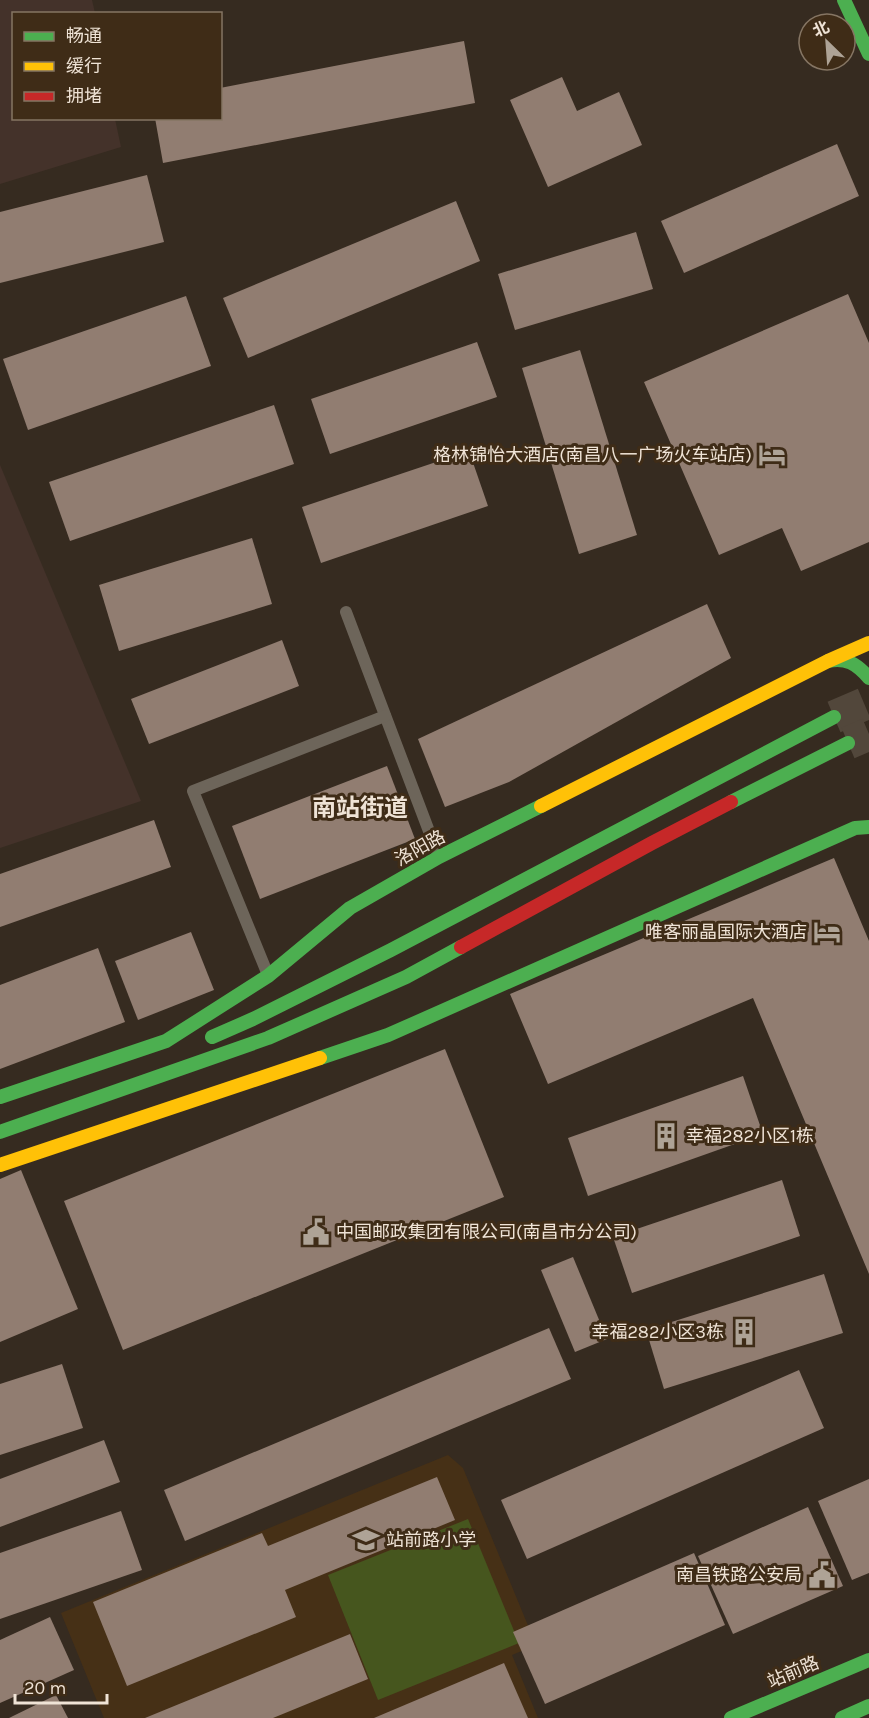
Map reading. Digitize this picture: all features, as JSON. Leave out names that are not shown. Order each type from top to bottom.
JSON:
[{"type":"street","points":[[844,0],[869,54]]},
{"type":"street","name":"洛阳路","points":[[0,1097],[166,1041],[268,976],[350,908],[439,857],[828,661],[869,643]]},
{"type":"street","points":[[828,661],[847,659],[862,668],[869,678]]},
{"type":"street","points":[[200,1042],[253,1019],[391,950],[834,717]]},
{"type":"street","points":[[0,1132],[268,1038],[406,977],[652,843],[848,743]]},
{"type":"street","points":[[0,1165],[388,1035],[862,828],[869,816]]},
{"type":"street","name":"站前路","points":[[731,1718],[869,1660]]},
{"type":"street","points":[[842,1718],[869,1706]]},
{"type":"lane","points":[[346,612],[439,857]]},
{"type":"lane","points":[[268,976],[193,791],[385,716]]},
{"type":"shaded area","points":[[0,0],[92,0],[95,12],[12,12],[12,120],[115,120],[121,147],[0,184]]},
{"type":"shaded area","points":[[0,465],[141,801],[0,848]]},
{"type":"shaded area","name":"站前路小学","points":[[448,1455],[463,1468],[536,1645],[512,1655],[538,1718],[104,1718],[61,1613]]},
{"type":"green space","points":[[468,1519],[519,1643],[378,1700],[328,1575]]},
{"type":"building","points":[[464,41],[475,103],[163,163],[155,120],[222,120],[222,88]]},
{"type":"building","points":[[562,77],[577,111],[619,92],[642,145],[548,187],[510,100]]},
{"type":"building","points":[[837,144],[859,196],[684,273],[661,221]]},
{"type":"building","points":[[147,175],[164,242],[0,283],[0,212]]},
{"type":"building","points":[[456,201],[480,261],[248,358],[223,298]]},
{"type":"building","points":[[636,232],[653,289],[515,330],[498,274]]},
{"type":"building","name":"格林锦怡大酒店(南昌八一广场火车站店)","points":[[848,294],[869,343],[869,542],[801,571],[782,528],[719,555],[644,382]]},
{"type":"building","points":[[186,296],[211,366],[28,430],[3,359]]},
{"type":"building","points":[[477,342],[497,397],[330,454],[311,399]]},
{"type":"building","points":[[580,350],[637,535],[579,554],[522,368]]},
{"type":"building","points":[[274,405],[294,464],[70,541],[49,482]]},
{"type":"building","points":[[469,451],[488,506],[321,563],[302,507]]},
{"type":"building","points":[[252,538],[272,604],[119,651],[99,585]]},
{"type":"building","points":[[707,604],[731,658],[509,782],[445,807],[418,739]]},
{"type":"building","points":[[282,640],[299,686],[149,744],[131,699]]},
{"type":"building","points":[[387,766],[415,839],[260,899],[232,826]]},
{"type":"building","points":[[154,820],[171,867],[0,927],[0,874]]},
{"type":"building","points":[[834,858],[869,941],[869,1274],[753,998],[548,1084],[510,994]]},
{"type":"building","points":[[191,932],[214,990],[138,1020],[115,961]]},
{"type":"building","points":[[98,948],[125,1022],[0,1069],[0,985]]},
{"type":"building","points":[[445,1049],[504,1197],[123,1350],[64,1201]]},
{"type":"building","name":"幸福282小区1栋","points":[[743,1076],[763,1134],[588,1196],[568,1138]]},
{"type":"building","points":[[21,1170],[78,1309],[0,1342],[0,1179]]},
{"type":"building","points":[[782,1180],[800,1236],[632,1293],[613,1237]]},
{"type":"building","points":[[573,1257],[607,1339],[575,1352],[541,1270]]},
{"type":"building","name":"幸福282小区3栋","points":[[824,1274],[843,1333],[664,1389],[646,1330]]},
{"type":"building","points":[[549,1328],[571,1379],[185,1541],[164,1490]]},
{"type":"building","points":[[62,1364],[83,1428],[0,1455],[0,1384]]},
{"type":"building","points":[[799,1370],[824,1428],[527,1559],[501,1500]]},
{"type":"building","points":[[104,1440],[120,1482],[0,1527],[0,1479]]},
{"type":"building","points":[[437,1477],[455,1520],[285,1590],[296,1617],[127,1686],[93,1602],[262,1533],[268,1546]]},
{"type":"building","points":[[869,1479],[869,1573],[852,1580],[818,1501]]},
{"type":"building","points":[[808,1507],[843,1586],[733,1634],[698,1556]]},
{"type":"building","points":[[121,1511],[142,1570],[0,1619],[0,1553]]},
{"type":"building","points":[[694,1553],[725,1625],[545,1704],[513,1632]]},
{"type":"building","points":[[50,1617],[74,1670],[0,1703],[0,1640]]},
{"type":"building","points":[[350,1634],[368,1679],[273,1718],[145,1718]]},
{"type":"building","points":[[504,1663],[528,1718],[374,1718]]},
{"type":"building","points":[[56,1695],[68,1718],[9,1718]]},
{"type":"tunnel","points":[[834,717],[869,702]]},
{"type":"tunnel","points":[[848,743],[869,734]]},
{"type":"traffic: fast","points":[[844,0],[869,54]]},
{"type":"traffic: fast","points":[[828,661],[840,660],[851,663],[869,678]]},
{"type":"traffic: fast","points":[[212,1037],[391,950],[834,717]]},
{"type":"traffic: fast","points":[[731,802],[848,743]]},
{"type":"traffic: fast","points":[[0,1097],[166,1041],[268,976],[350,908],[439,857],[541,806]]},
{"type":"traffic: fast","points":[[320,1058],[388,1035],[855,828],[869,827]]},
{"type":"traffic: fast","points":[[0,1132],[268,1038],[406,977],[461,947]]},
{"type":"traffic: fast","points":[[731,1718],[869,1660]]},
{"type":"traffic: fast","points":[[842,1718],[869,1706]]},
{"type":"traffic: slow","points":[[541,806],[828,661],[869,643]]},
{"type":"traffic: slow","points":[[0,1165],[320,1058]]},
{"type":"traffic: jam","points":[[461,947],[731,802]]},
{"type":"place","name":"格林锦怡大酒店(南昌八一广场火车站店)","points":[[772,455]]},
{"type":"place","name":"唯客丽晶国际大酒店","points":[[827,932]]},
{"type":"place","name":"幸福282小区1栋","points":[[666,1136]]},
{"type":"place","name":"中国邮政集团有限公司(南昌市分公司)","points":[[316,1232]]},
{"type":"place","name":"幸福282小区3栋","points":[[744,1332]]},
{"type":"place","name":"站前路小学","points":[[366,1540]]},
{"type":"place","name":"南昌铁路公安局","points":[[822,1575]]},
{"type":"district","name":"南站街道","points":[[360,808]]}]
